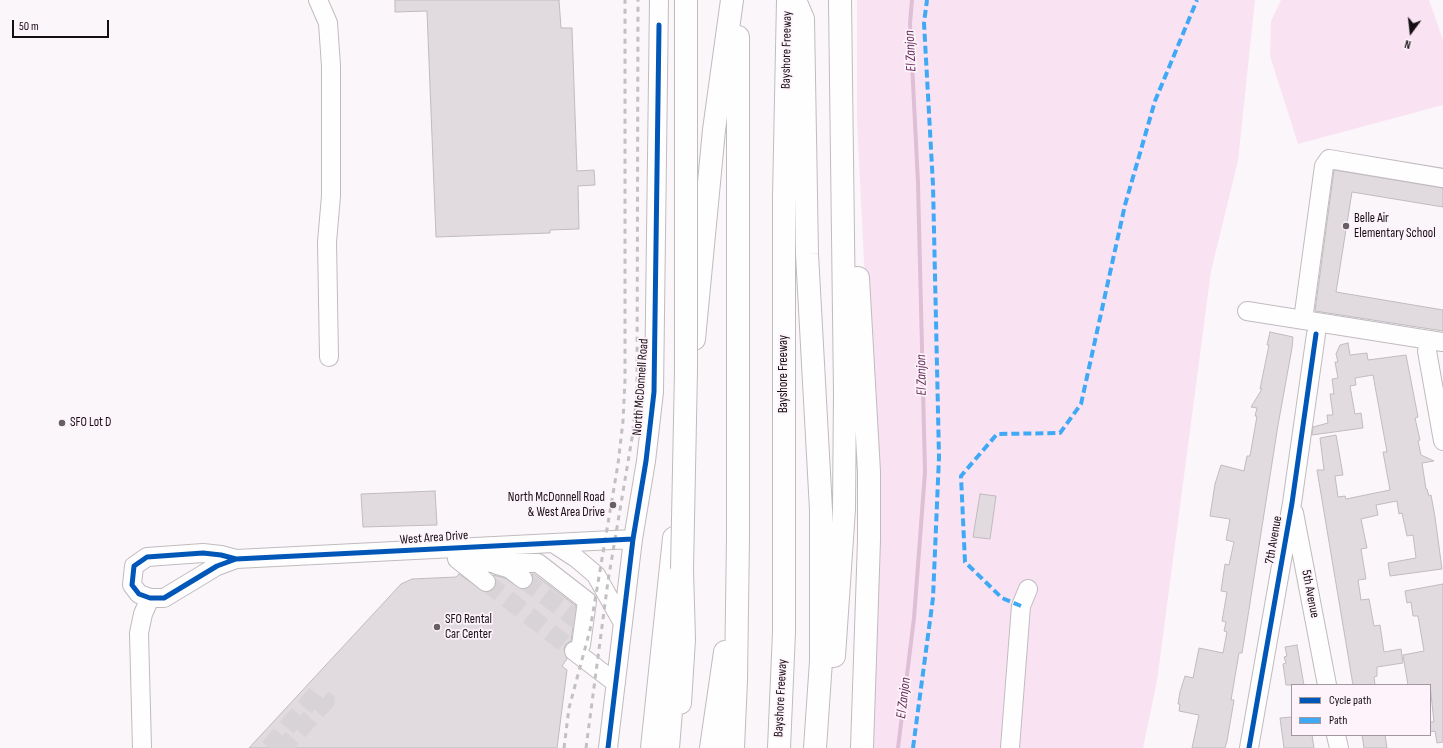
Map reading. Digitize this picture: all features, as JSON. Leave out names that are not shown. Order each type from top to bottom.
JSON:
[{"type":"highway","points":[[677,748],[684,639],[682,569],[686,370],[686,0]]},
{"type":"highway","points":[[652,748],[708,202],[714,130],[732,0]]},
{"type":"highway","points":[[733,748],[737,666],[738,562],[738,0]]},
{"type":"highway","name":"Bayshore Freeway","points":[[779,748],[784,632],[784,197],[788,0]]},
{"type":"highway","points":[[795,0],[803,19],[808,276],[821,510],[821,661],[815,748]]},
{"type":"highway","points":[[840,0],[869,472],[869,540],[862,748]]},
{"type":"highway","points":[[828,748],[844,509],[845,393],[842,51]]},
{"type":"highway","points":[[851,748],[869,540]]},
{"type":"highway","points":[[711,748],[738,562]]},
{"type":"highway","points":[[668,748],[682,569]]},
{"type":"street","points":[[318,0],[328,23],[331,66],[331,196],[327,242],[329,357]]},
{"type":"street","name":"North McDonnell Road","points":[[608,748],[633,539],[646,460],[654,392],[659,0]]},
{"type":"street","points":[[1303,320],[1324,166],[1329,159],[1443,178]]},
{"type":"street","points":[[1247,311],[1443,342]]},
{"type":"street","name":"7th Avenue","points":[[1250,748],[1292,503],[1316,334]]},
{"type":"street","points":[[1427,351],[1443,441]]},
{"type":"street","name":"5th Avenue","points":[[1292,503],[1327,684]]},
{"type":"street","name":"West Area Drive","points":[[236,559],[220,554],[203,553],[159,555],[142,559],[134,566],[132,585],[139,594],[150,598],[164,598],[217,566],[236,559],[390,552],[445,547],[633,539]]},
{"type":"street","points":[[553,543],[576,558],[596,575],[623,623]]},
{"type":"street","points":[[445,547],[458,560],[486,582]]},
{"type":"street","points":[[458,560],[492,563],[538,563],[587,601],[581,645],[575,652],[616,683]]},
{"type":"street","points":[[492,563],[510,569],[523,579]]},
{"type":"street","points":[[1010,748],[1021,606],[1028,589]]},
{"type":"street","points":[[142,748],[139,633],[143,614],[150,598]]},
{"type":"street","points":[[1336,736],[1339,748]]},
{"type":"shaded area","points":[[857,0],[1255,0],[1238,161],[1211,271],[1157,681],[1143,748],[858,748],[874,464],[857,121]]},
{"type":"shaded area","points":[[1281,0],[1429,0],[1443,40],[1443,105],[1298,144],[1270,56],[1271,21]]},
{"type":"building","points":[[395,0],[559,0],[561,28],[572,28],[577,171],[594,170],[595,185],[578,186],[579,229],[550,230],[550,233],[436,237],[427,11],[395,12]]},
{"type":"building","points":[[1334,170],[1443,188],[1443,207],[1352,192],[1336,292],[1443,310],[1443,331],[1315,311]]},
{"type":"building","points":[[1270,332],[1293,337],[1292,348],[1278,425],[1242,653],[1239,653],[1231,700],[1234,700],[1227,741],[1225,748],[1192,748],[1199,715],[1179,711],[1180,704],[1178,704],[1180,692],[1185,676],[1193,678],[1199,648],[1223,653],[1227,632],[1224,631],[1226,622],[1222,621],[1227,592],[1221,591],[1225,564],[1229,565],[1234,542],[1226,540],[1230,519],[1210,516],[1215,484],[1221,465],[1244,471],[1247,456],[1250,456],[1257,416],[1255,416],[1257,408],[1251,407],[1262,389],[1260,389],[1269,345],[1267,345]]},
{"type":"building","points":[[1348,343],[1350,355],[1367,353],[1368,360],[1406,355],[1418,417],[1415,418],[1420,440],[1418,441],[1421,455],[1434,461],[1422,463],[1426,489],[1429,496],[1431,495],[1442,569],[1390,576],[1388,563],[1416,558],[1413,535],[1407,536],[1402,513],[1399,514],[1397,501],[1376,505],[1378,515],[1361,519],[1367,548],[1361,549],[1366,579],[1358,580],[1361,600],[1369,599],[1374,626],[1380,625],[1384,652],[1401,649],[1403,663],[1377,667],[1377,676],[1374,677],[1375,684],[1353,684],[1317,470],[1324,470],[1320,438],[1336,435],[1343,475],[1335,476],[1338,497],[1345,496],[1346,499],[1390,490],[1383,452],[1387,452],[1373,375],[1355,378],[1356,385],[1350,386],[1355,414],[1361,413],[1363,428],[1312,435],[1313,427],[1328,423],[1327,415],[1333,415],[1330,394],[1334,394],[1332,379],[1338,378],[1335,362],[1338,362],[1336,354],[1340,345]]},
{"type":"building","points":[[435,491],[437,525],[363,527],[361,494]]},
{"type":"building","points":[[980,494],[996,496],[990,539],[973,537]]},
{"type":"building","name":"SFO Rental Car Center","points":[[459,574],[485,592],[494,588],[496,583],[493,575],[505,578],[522,589],[531,586],[533,580],[532,574],[534,574],[576,606],[571,641],[566,644],[564,649],[567,659],[562,666],[567,670],[557,748],[249,748],[401,584],[412,579],[456,577]]},
{"type":"building","points":[[1443,584],[1443,742],[1437,743],[1435,731],[1431,732],[1431,722],[1434,722],[1431,684],[1408,684],[1403,655],[1424,651],[1418,616],[1413,616],[1411,602],[1407,603],[1405,591]]},
{"type":"building","points":[[1297,645],[1304,684],[1286,685],[1283,664],[1286,663],[1284,657],[1287,656],[1285,647]]},
{"type":"building","points":[[1291,717],[1291,736],[1312,736],[1314,748],[1284,748],[1280,718]]},
{"type":"building","points":[[1362,736],[1385,736],[1387,748],[1364,748]]},
{"type":"waterway","name":"El Zanjon","points":[[898,748],[914,618],[925,472],[918,183],[910,23],[912,0]]},
{"type":"tunnel","points":[[523,579],[582,624]]},
{"type":"tunnel","points":[[486,582],[574,651]]},
{"type":"tunnel","points":[[269,748],[317,693],[326,701],[283,748]]},
{"type":"railway","points":[[564,748],[569,708],[590,630],[618,464],[623,421],[625,380],[625,0]]},
{"type":"railway","points":[[586,748],[608,581],[632,438],[637,394],[638,0]]},
{"type":"marked path","points":[[913,748],[933,598],[939,457],[933,185],[924,23],[927,0]]},
{"type":"marked path","points":[[1021,606],[1002,598],[965,562],[961,476],[997,434],[1060,433],[1081,404],[1125,205],[1155,101],[1197,0]]},
{"type":"cycle path","points":[[608,748],[633,539],[646,461],[654,392],[659,25]]},
{"type":"cycle path","points":[[1249,748],[1292,503],[1316,334]]},
{"type":"cycle path","points":[[236,559],[221,555],[203,553],[147,557],[134,566],[132,585],[139,594],[150,598],[164,598],[217,566],[236,559],[633,539]]},
{"type":"place","name":"Belle Air Elementary School","points":[[1346,226]]},
{"type":"place","name":"SFO Lot D","points":[[62,423]]},
{"type":"place","name":"North McDonnell Road & West Area Drive","points":[[613,505]]},
{"type":"place","name":"SFO Rental Car Center","points":[[437,627]]}]
